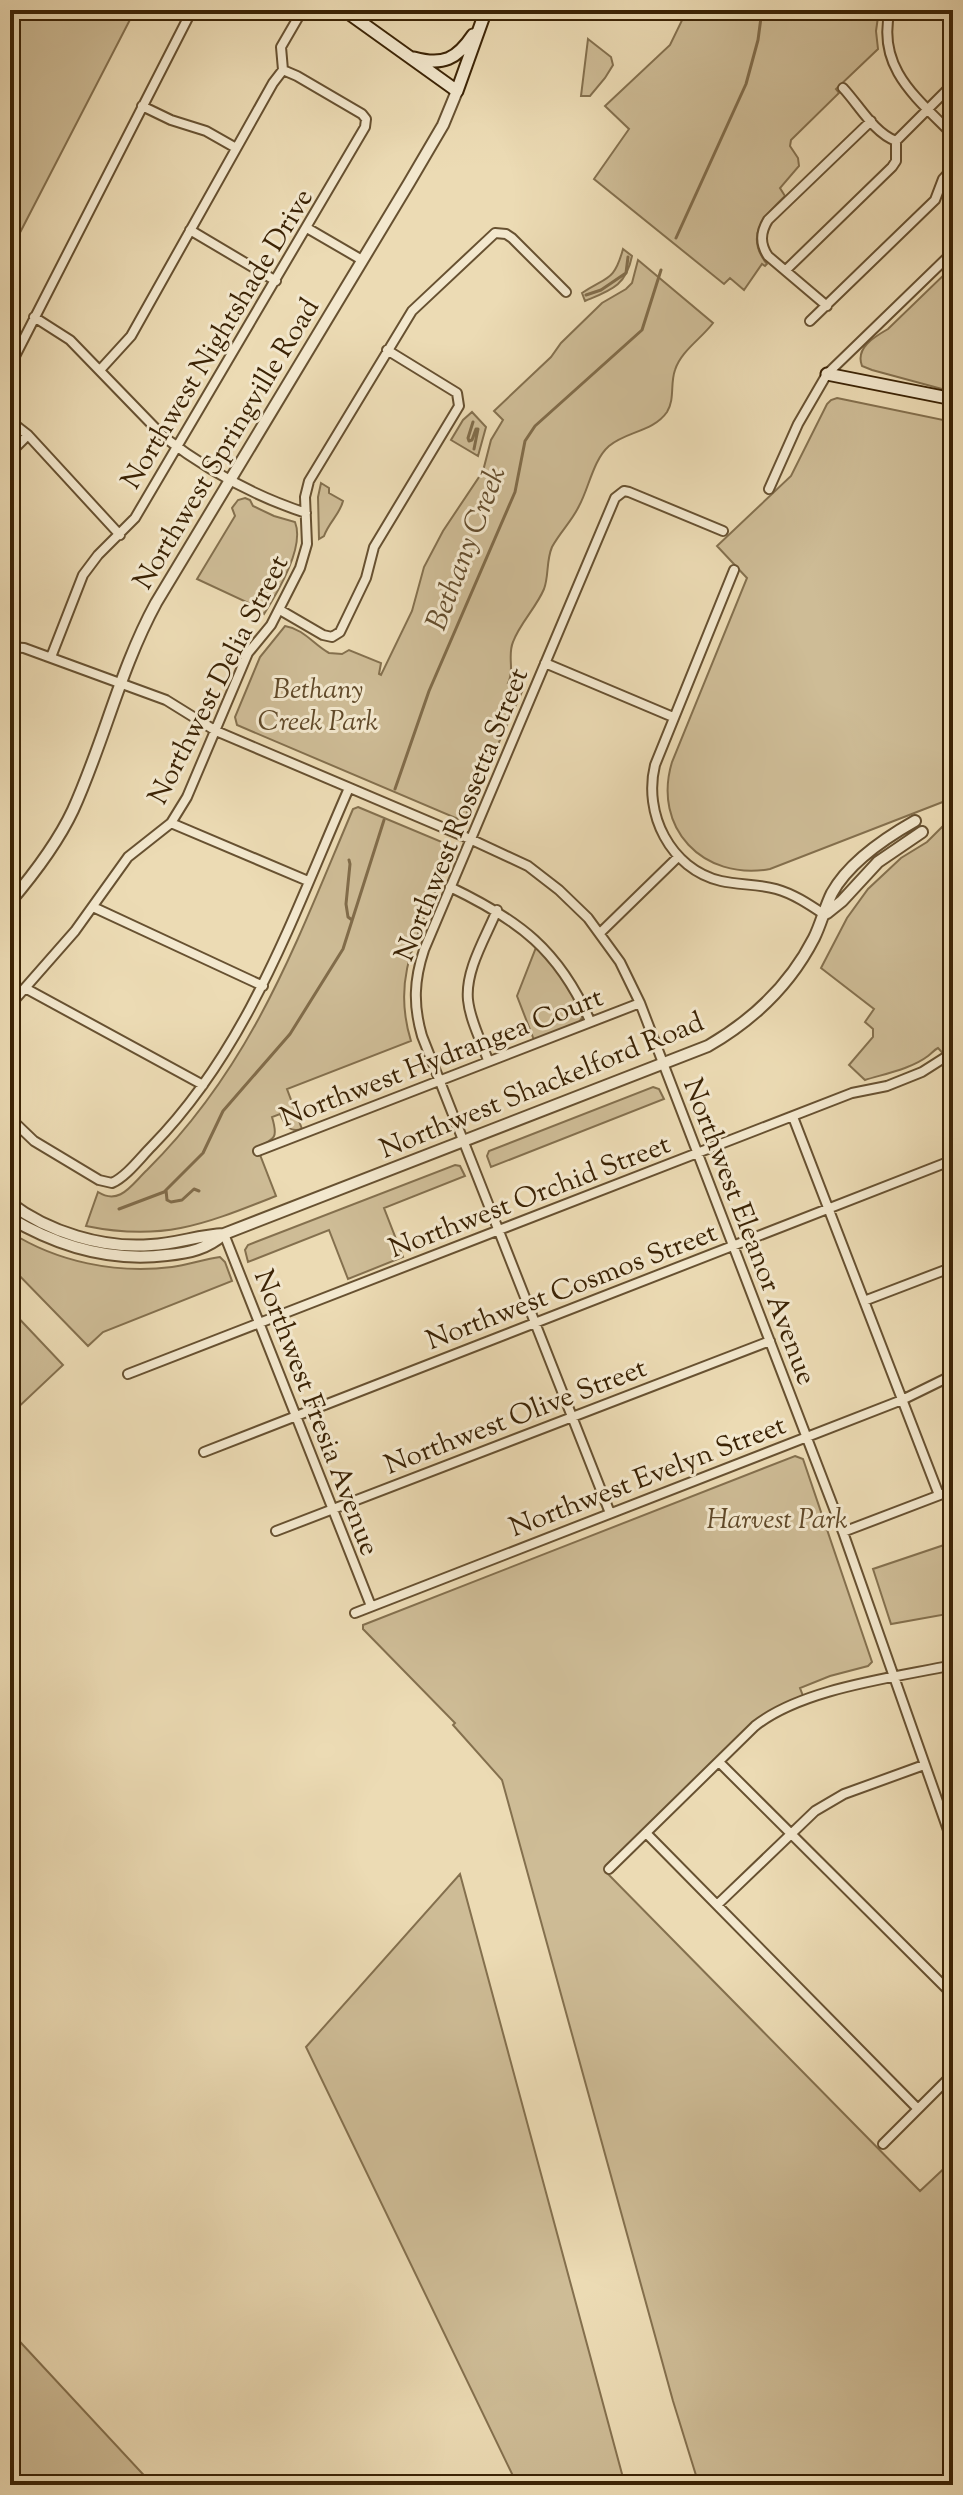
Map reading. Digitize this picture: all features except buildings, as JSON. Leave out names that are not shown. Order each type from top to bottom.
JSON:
[{"type":"main road","points":[[344,10],[457,91]]},
{"type":"main road","name":"Northwest Springville Road","points":[[457,91],[486,10]]},
{"type":"main road","points":[[409,57],[449,60],[458,54],[481,25]]},
{"type":"main road","points":[[827,374],[953,399]]},
{"type":"street","points":[[10,366],[192,10]]},
{"type":"street","points":[[890,10],[888,48],[898,74],[953,135]]},
{"type":"street","points":[[100,370],[131,336],[283,70],[281,47],[299,16]]},
{"type":"street","name":"Northwest Nightshade Drive","points":[[51,657],[83,575],[135,518],[365,127],[366,119],[362,114],[283,70]]},
{"type":"street","points":[[786,270],[892,167],[896,161],[896,141],[953,84]]},
{"type":"street","points":[[843,88],[886,136],[896,141]]},
{"type":"street","name":"Northwest Springville Road","points":[[10,902],[72,812],[120,683],[149,617],[443,125],[457,91]]},
{"type":"street","points":[[142,106],[171,120],[206,131],[236,148]]},
{"type":"street","points":[[827,306],[768,256],[762,236],[765,224],[871,121]]},
{"type":"street","points":[[810,321],[935,200],[943,179],[953,168]]},
{"type":"street","points":[[307,228],[362,260]]},
{"type":"street","points":[[190,230],[276,281]]},
{"type":"street","name":"Northwest Delia Street","points":[[10,1005],[62,948],[128,857],[171,823],[187,797],[248,653],[280,610],[304,556],[307,544],[305,497],[314,470],[412,311],[495,233],[512,238],[566,292]]},
{"type":"street","points":[[769,489],[798,424],[827,374],[953,252]]},
{"type":"street","points":[[34,317],[63,333],[177,447],[262,497],[306,513]]},
{"type":"street","points":[[280,610],[323,635],[332,637],[340,632],[366,578],[374,547],[459,406],[457,393],[387,350]]},
{"type":"street","points":[[10,421],[28,435],[120,535]]},
{"type":"street","points":[[10,453],[28,435]]},
{"type":"street","name":"Northwest Rossetta Street","points":[[610,1513],[422,1036],[414,998],[421,958],[608,510],[618,494],[629,492],[723,531]]},
{"type":"street","points":[[734,570],[655,765],[651,792],[654,811],[659,826],[678,857],[706,876],[777,889],[825,915]]},
{"type":"street","name":"Northwest Eleanor Avenue","points":[[10,647],[51,657],[166,700],[216,731],[528,866],[574,904],[600,933],[620,962],[640,1003],[843,1532],[953,1839]]},
{"type":"street","points":[[545,663],[673,717]]},
{"type":"street","points":[[10,1118],[34,1141],[99,1180],[112,1183],[122,1177],[169,1129],[227,1050],[263,986],[349,788]]},
{"type":"street","name":"Northwest Shackelford Road","points":[[10,1203],[62,1231],[120,1245],[149,1246],[224,1234],[708,1046],[750,1019],[788,979],[812,942],[832,894],[854,867],[891,835],[915,821]]},
{"type":"street","points":[[171,823],[308,881]]},
{"type":"street","name":"Northwest Shackelford Road","points":[[825,915],[878,862],[922,832]]},
{"type":"street","points":[[600,933],[678,857]]},
{"type":"street","points":[[450,887],[497,910],[547,952],[568,978],[590,1021]]},
{"type":"street","points":[[93,907],[263,986]]},
{"type":"street","points":[[488,1060],[471,1013],[468,993],[473,969],[497,910]]},
{"type":"street","points":[[25,988],[203,1085]]},
{"type":"street","name":"Northwest Hydrangea Court","points":[[258,1151],[640,1003]]},
{"type":"street","name":"Northwest Orchid Street","points":[[128,1374],[856,1092],[887,1086],[922,1072],[944,1058]]},
{"type":"street","points":[[793,1117],[939,1495]]},
{"type":"street","name":"Northwest Cosmos Street","points":[[204,1452],[953,1160]]},
{"type":"street","name":"Northwest Shackelford Road","points":[[10,1218],[58,1242],[84,1251],[118,1257],[147,1258],[193,1251],[211,1245],[224,1234]]},
{"type":"street","name":"Northwest Fresia Avenue","points":[[224,1234],[371,1606]]},
{"type":"street","points":[[864,1301],[953,1267]]},
{"type":"street","name":"Northwest Olive Street","points":[[276,1531],[770,1341]]},
{"type":"street","name":"Northwest Evelyn Street","points":[[355,1613],[902,1400],[953,1375]]},
{"type":"street","points":[[843,1532],[953,1490]]},
{"type":"street","points":[[609,1869],[755,1726],[779,1710],[804,1700],[953,1665]]},
{"type":"street","points":[[719,1762],[953,1995]]},
{"type":"street","points":[[717,1905],[791,1833],[831,1800],[924,1765]]},
{"type":"street","points":[[646,1833],[918,2109]]},
{"type":"street","points":[[883,2144],[953,2074]]},
{"type":"green space","points":[[21,10],[135,10],[10,252],[10,24]]},
{"type":"green space","points":[[687,10],[879,10],[876,31],[878,49],[836,89],[839,93],[791,140],[790,146],[799,166],[780,188],[785,196],[760,227],[757,244],[767,264],[762,264],[744,290],[730,278],[724,284],[594,179],[629,129],[605,106],[670,45]]},
{"type":"green space","points":[[588,39],[611,57],[613,65],[590,96],[581,96]]},
{"type":"green space","points":[[623,249],[632,256],[621,281],[610,290],[585,301],[582,293],[613,273]]},
{"type":"green space","name":"Bethany Creek Park","points":[[638,260],[713,323],[678,363],[667,412],[655,424],[609,446],[595,466],[583,499],[552,547],[544,589],[511,647],[508,683],[519,688],[522,683],[525,685],[465,817],[458,819],[237,725],[235,717],[260,657],[285,626],[303,634],[329,653],[342,654],[349,650],[381,663],[381,675],[412,611],[424,567],[443,531],[483,471],[491,440],[503,420],[494,411],[602,303],[632,283]]},
{"type":"green space","points":[[953,266],[953,392],[862,366],[863,348],[888,329]]},
{"type":"green space","points":[[837,398],[953,422],[953,798],[770,869],[746,871],[724,867],[704,858],[688,845],[669,808],[668,786],[672,762],[747,578],[717,546],[791,476],[827,404]]},
{"type":"green space","points":[[472,412],[486,427],[478,456],[451,440]]},
{"type":"green space","points":[[321,483],[329,488],[329,493],[343,501],[324,536],[319,539],[318,497]]},
{"type":"green space","points":[[245,498],[253,506],[295,522],[297,532],[288,569],[264,614],[253,605],[197,579],[235,516],[232,508],[238,500]]},
{"type":"green space","points":[[358,807],[449,845],[452,850],[408,965],[404,988],[405,1014],[411,1041],[287,1089],[302,1129],[288,1127],[280,1114],[272,1117],[274,1136],[257,1147],[276,1196],[183,1228],[138,1232],[86,1226],[98,1192],[113,1196],[131,1187],[184,1130],[244,1045],[291,954],[353,809]]},
{"type":"green space","points":[[953,816],[953,1064],[938,1048],[914,1064],[865,1080],[849,1065],[873,1037],[873,1029],[865,1022],[874,1009],[821,968],[847,918],[868,889],[901,858],[927,842]]},
{"type":"green space","points":[[537,945],[561,973],[584,1015],[579,1022],[534,1040],[517,996]]},
{"type":"green space","points":[[653,1087],[659,1089],[664,1099],[491,1167],[487,1156],[489,1151]]},
{"type":"green space","points":[[455,1165],[460,1166],[465,1176],[384,1208],[403,1257],[348,1279],[329,1230],[248,1262],[245,1250],[248,1245]]},
{"type":"green space","points":[[10,1232],[47,1251],[109,1267],[151,1269],[220,1257],[232,1281],[103,1332],[88,1346],[10,1266]]},
{"type":"green space","points":[[10,1309],[63,1365],[10,1415]]},
{"type":"green space","name":"Harvest Park","points":[[795,1456],[803,1459],[872,1662],[868,1666],[800,1688],[805,1701],[756,1727],[607,1873],[920,2191],[953,2160],[953,2485],[699,2485],[673,2401],[502,1780],[453,1725],[455,1723],[363,1629],[363,1625]]},
{"type":"green space","points":[[953,1542],[953,1613],[891,1624],[873,1569]]},
{"type":"green space","points":[[460,1874],[625,2485],[510,2485],[514,2478],[306,2047]]},
{"type":"green space","points":[[10,2331],[153,2485],[10,2485]]},
{"type":"waterway","name":"Bethany Creek","points":[[676,238],[746,84],[758,40],[762,10]]},
{"type":"waterway","points":[[586,295],[601,290],[626,273],[628,257]]},
{"type":"waterway","name":"Bethany Creek","points":[[395,789],[429,691],[515,492],[525,441],[535,426],[642,330],[661,270]]},
{"type":"waterway","points":[[473,422],[468,438],[472,440],[478,429],[474,449]]},
{"type":"waterway","name":"Bethany Creek","points":[[119,1209],[164,1192],[203,1153],[223,1111],[290,1034],[343,949],[384,820]]},
{"type":"waterway","points":[[349,860],[346,904],[348,917],[352,920]]},
{"type":"waterway","points":[[166,1190],[167,1200],[171,1202],[182,1200],[194,1189],[199,1191]]},
{"type":"waterway","points":[[10,2473],[19,2485]]}]
